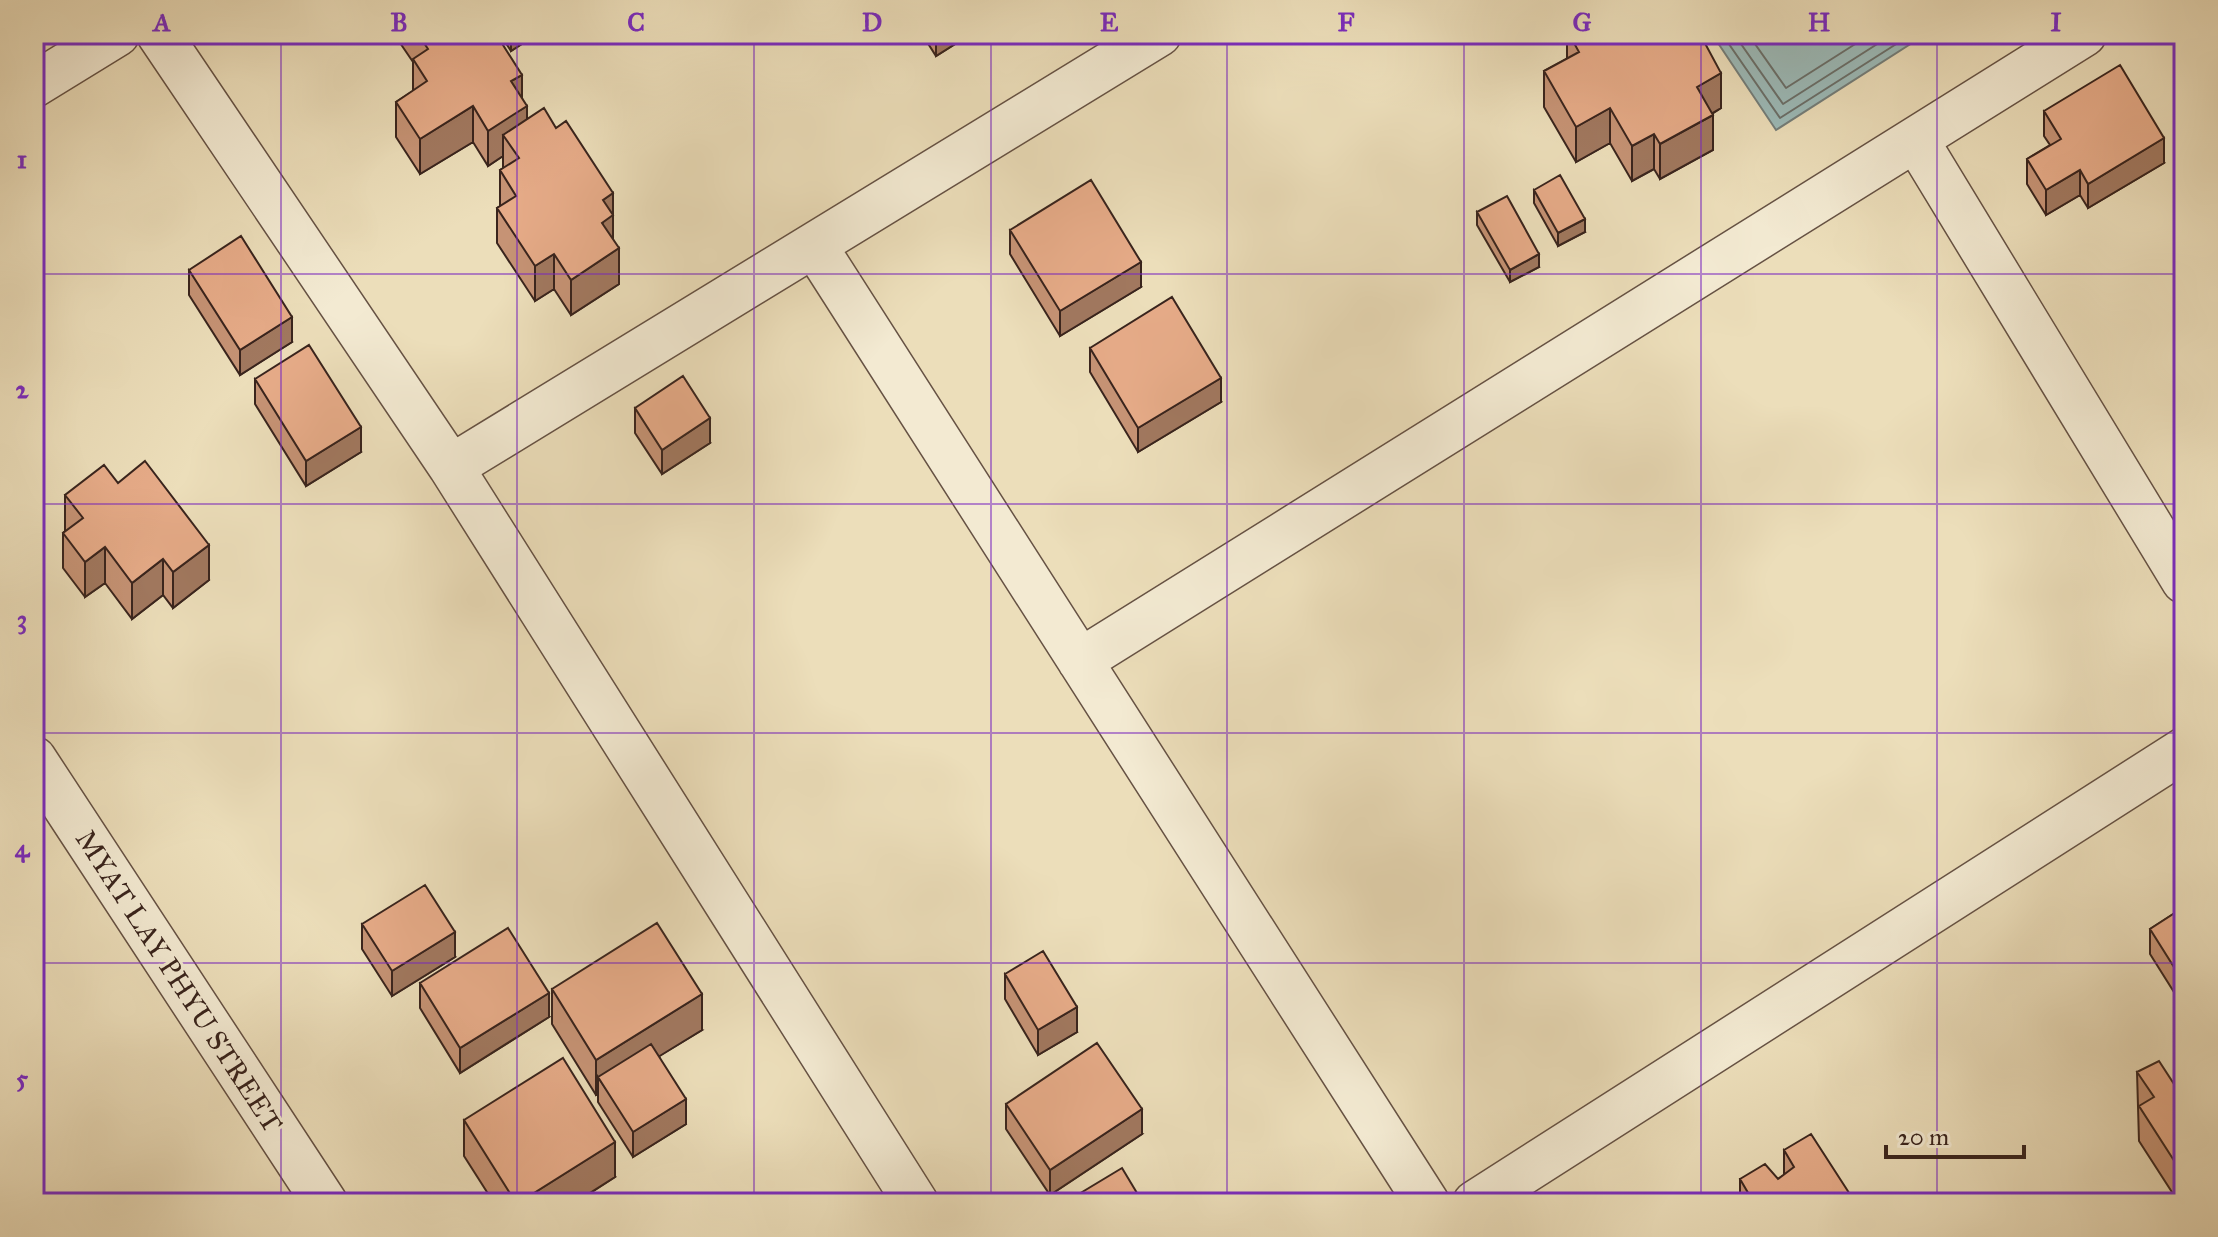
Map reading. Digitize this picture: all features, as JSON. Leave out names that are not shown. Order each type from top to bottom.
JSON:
[{"type":"street","points":[[34,85],[117,34]]},
{"type":"street","points":[[159,34],[451,467],[916,1203]]},
{"type":"street","points":[[451,467],[1159,34]]},
{"type":"street","points":[[1080,661],[2084,34]]},
{"type":"street","points":[[1916,140],[2184,581]]},
{"type":"street","points":[[814,245],[1427,1203]]},
{"type":"street","points":[[1475,1203],[2184,750]]},
{"type":"street","name":"MYAT LAY PHYU STREET","points":[[34,759],[325,1203]]},
{"type":"water","points":[[1712,34],[1926,34],[1776,130]]},
{"type":"building","points":[[418,34],[496,34],[522,75],[511,81],[527,106],[488,131],[473,106],[420,139],[396,102],[427,81],[413,59],[428,49]]},
{"type":"building","points":[[1569,34],[1700,34],[1721,73],[1697,87],[1713,115],[1660,144],[1654,134],[1632,146],[1610,108],[1576,127],[1544,71],[1579,52]]},
{"type":"building","points":[[2120,65],[2164,138],[2088,184],[2080,170],[2046,190],[2027,159],[2061,139],[2044,111]]},
{"type":"building","points":[[544,108],[556,128],[566,121],[613,193],[603,200],[613,215],[602,223],[619,248],[571,280],[554,254],[535,266],[497,208],[516,196],[500,170],[519,158],[503,135]]},
{"type":"building","points":[[1560,175],[1585,219],[1558,233],[1534,190]]},
{"type":"building","points":[[1091,180],[1141,262],[1060,311],[1010,230]]},
{"type":"building","points":[[1507,196],[1539,254],[1510,270],[1477,212]]},
{"type":"building","points":[[241,236],[292,317],[240,350],[189,270]]},
{"type":"building","points":[[1172,297],[1221,378],[1138,428],[1090,348]]},
{"type":"building","points":[[309,345],[361,427],[306,461],[255,379]]},
{"type":"building","points":[[683,376],[710,418],[662,450],[635,408]]},
{"type":"building","points":[[145,461],[209,545],[173,572],[163,559],[132,583],[105,547],[85,562],[63,533],[83,518],[65,495],[104,465],[118,483]]},
{"type":"building","points":[[425,885],[455,932],[392,971],[362,924]]},
{"type":"building","points":[[2184,907],[2184,983],[2150,929]]},
{"type":"building","points":[[657,923],[702,994],[596,1060],[552,989]]},
{"type":"building","points":[[508,928],[549,993],[460,1048],[420,983]]},
{"type":"building","points":[[1043,951],[1077,1007],[1038,1030],[1005,974]]},
{"type":"building","points":[[1097,1043],[1142,1109],[1050,1170],[1006,1104]]},
{"type":"building","points":[[651,1044],[686,1099],[633,1132],[598,1077]]},
{"type":"building","points":[[563,1058],[615,1142],[516,1203],[464,1120]]},
{"type":"building","points":[[2159,1061],[2174,1084],[2184,1077],[2182,1173],[2139,1106],[2154,1097],[2137,1072]]},
{"type":"building","points":[[1811,1134],[1853,1199],[1848,1203],[1754,1203],[1740,1179],[1765,1164],[1778,1179],[1794,1167],[1784,1150]]},
{"type":"building","points":[[1122,1168],[1143,1203],[1064,1203]]}]
